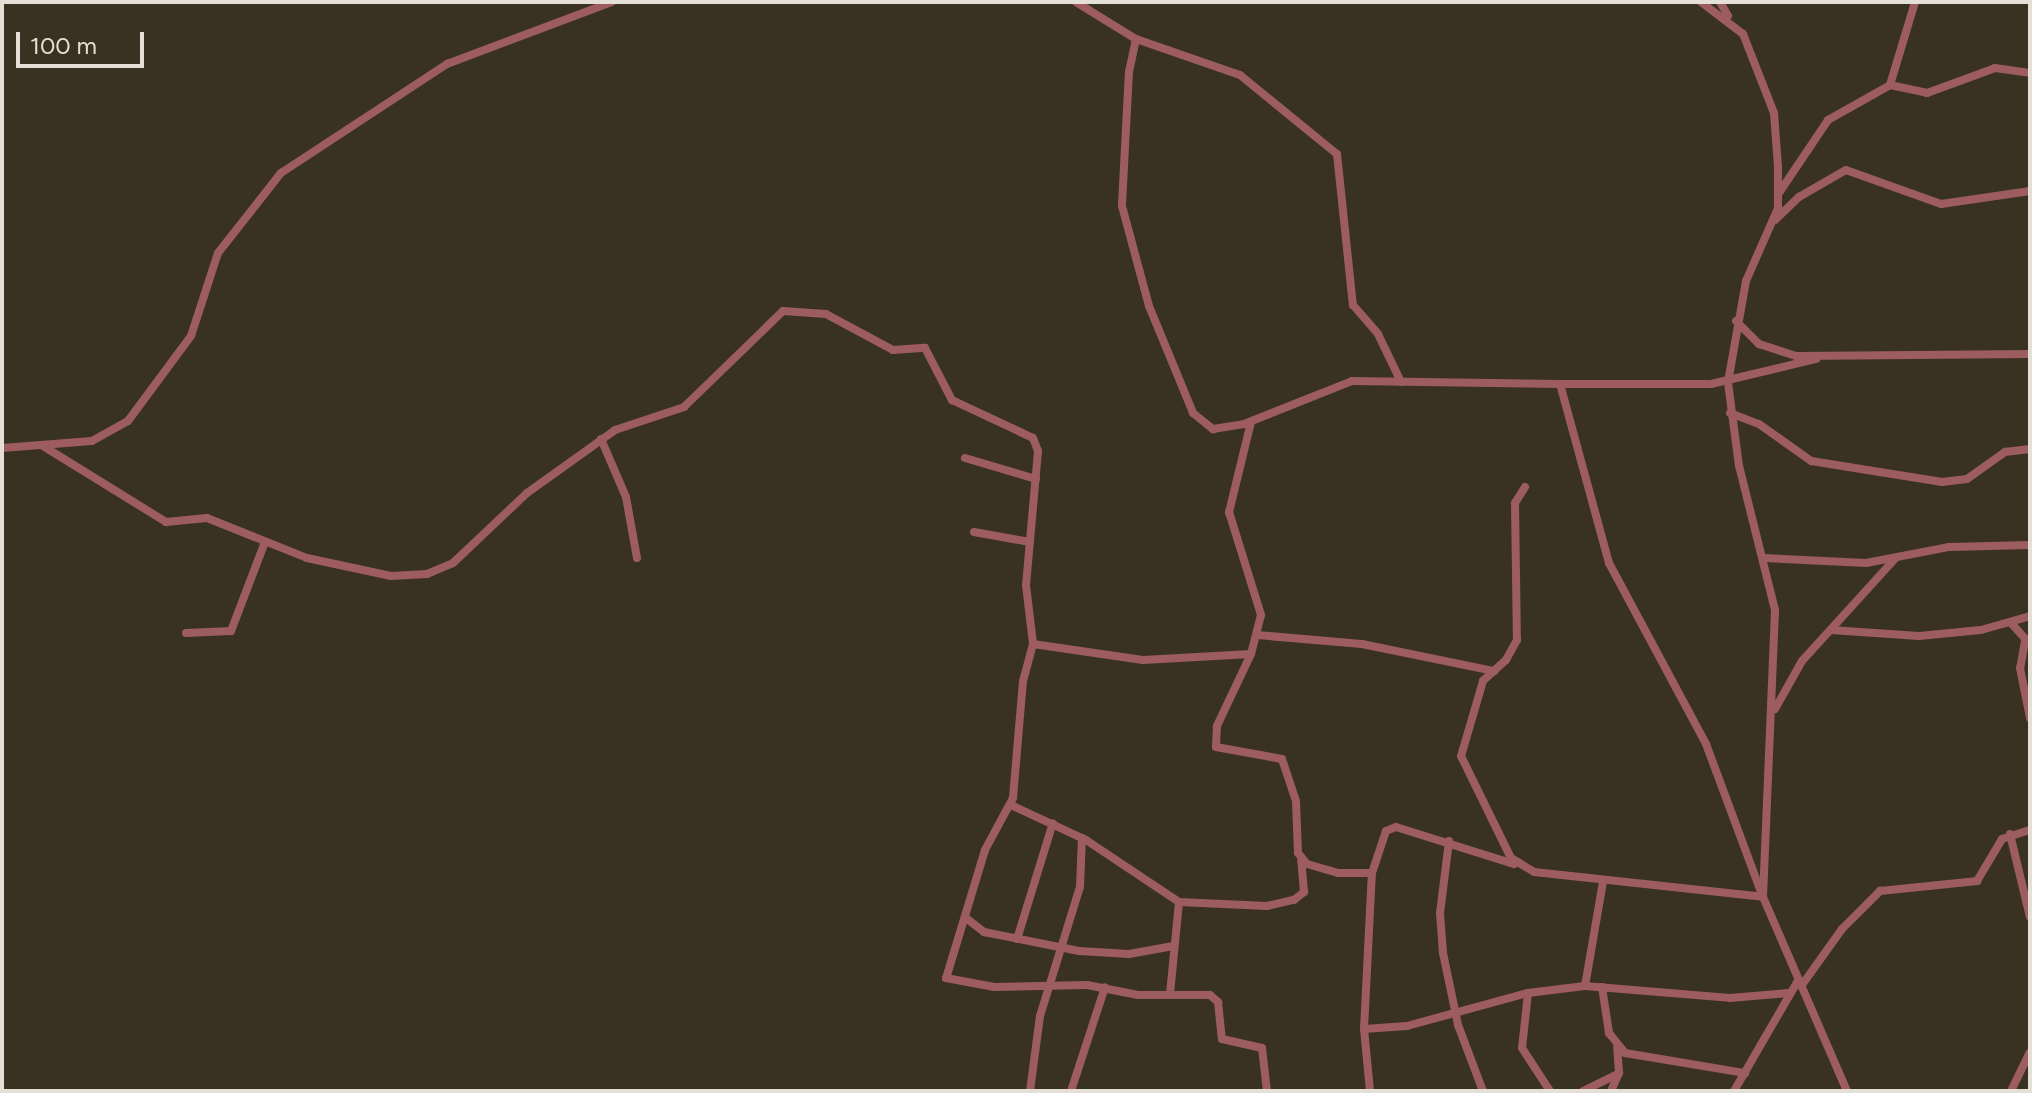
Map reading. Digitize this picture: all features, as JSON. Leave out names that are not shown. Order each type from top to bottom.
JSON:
[{"type":"street","points":[[2,448],[92,441],[143,406],[191,336],[218,253],[281,173],[447,64],[612,2]]},
{"type":"street","points":[[1076,2],[1136,39],[1240,75],[1337,154],[1353,305],[1378,334],[1401,382]]},
{"type":"street","points":[[1701,2],[1728,17],[1742,30],[1774,113],[1779,194],[1775,221],[1746,281],[1736,321],[1728,382],[1730,413],[1775,610],[1763,897]]},
{"type":"street","points":[[1720,2],[1728,17]]},
{"type":"street","points":[[1890,85],[1915,2]]},
{"type":"street","points":[[1136,39],[1120,180],[1149,306],[1201,425],[1251,422],[1352,381],[1560,384],[1728,382],[1818,358],[2030,354]]},
{"type":"street","points":[[1779,194],[1828,120],[1890,85],[1927,93],[1995,68],[2030,73]]},
{"type":"street","points":[[1775,221],[1799,197],[1846,170],[1941,204],[2030,191]]},
{"type":"street","points":[[43,446],[166,522],[207,518],[265,542],[371,573],[441,570],[527,493],[601,439],[684,407],[740,359],[774,317],[794,308],[843,321],[893,350],[925,348],[952,400],[1038,444],[1026,597],[1033,644],[1023,681],[1011,805],[991,835],[947,981],[1105,987],[1215,998],[1222,1039],[1262,1048],[1267,1091]]},
{"type":"street","points":[[1736,321],[1759,344],[1818,358]]},
{"type":"street","points":[[1560,384],[1609,563],[1706,744],[1763,897],[1847,1091]]},
{"type":"street","points":[[1730,413],[1759,424],[1811,461],[1942,482],[1967,479],[2005,452],[2030,449]]},
{"type":"street","points":[[1011,805],[1082,838],[1179,902],[1267,906],[1294,900],[1304,892],[1296,801],[1282,759],[1224,750],[1213,742],[1257,635],[1259,597],[1229,512],[1251,422]]},
{"type":"street","points":[[601,439],[626,497],[637,558]]},
{"type":"street","points":[[965,458],[1036,479]]},
{"type":"street","points":[[1515,864],[1461,756],[1483,681],[1517,640],[1515,503],[1525,487]]},
{"type":"street","points":[[974,532],[1030,542]]},
{"type":"street","points":[[186,633],[231,631],[265,542]]},
{"type":"street","points":[[1764,558],[1894,560],[1949,547],[2030,545]]},
{"type":"street","points":[[1773,713],[1802,661],[1894,560]]},
{"type":"street","points":[[1831,630],[1919,636],[2012,624],[2030,616]]},
{"type":"street","points":[[2012,624],[2027,643],[2020,668],[2030,718]]},
{"type":"street","points":[[1257,635],[1362,644],[1494,671]]},
{"type":"street","points":[[1033,644],[1143,660],[1251,654]]},
{"type":"street","points":[[1017,939],[1053,823]]},
{"type":"street","points":[[1370,1091],[1364,1029],[1372,873],[1391,828],[1449,841],[1515,864],[1603,882],[1763,897]]},
{"type":"street","points":[[1734,1091],[1789,993],[1870,898],[1893,888],[1977,881],[2010,834],[2030,830]]},
{"type":"street","points":[[2010,834],[2030,917]]},
{"type":"street","points":[[1030,1091],[1048,985],[1080,887],[1082,838]]},
{"type":"street","points":[[1449,841],[1440,913],[1454,1010],[1483,1091]]},
{"type":"street","points":[[1301,860],[1338,873],[1372,873]]},
{"type":"street","points":[[2019,879],[2030,877]]},
{"type":"street","points":[[1585,986],[1603,882]]},
{"type":"street","points":[[1170,994],[1179,902]]},
{"type":"street","points":[[966,918],[984,932],[1061,947],[1129,954],[1173,946]]},
{"type":"street","points":[[1364,1029],[1407,1026],[1454,1010],[1528,993],[1585,986],[1730,998],[1789,993]]},
{"type":"street","points":[[1071,1091],[1105,987]]},
{"type":"street","points":[[1602,987],[1617,1047],[1619,1073],[1611,1091]]},
{"type":"street","points":[[1528,993],[1522,1048],[1550,1091]]},
{"type":"street","points":[[1617,1047],[1648,1059],[1745,1073]]},
{"type":"street","points":[[2011,1091],[2030,1052]]},
{"type":"street","points":[[1583,1091],[1619,1073]]}]
